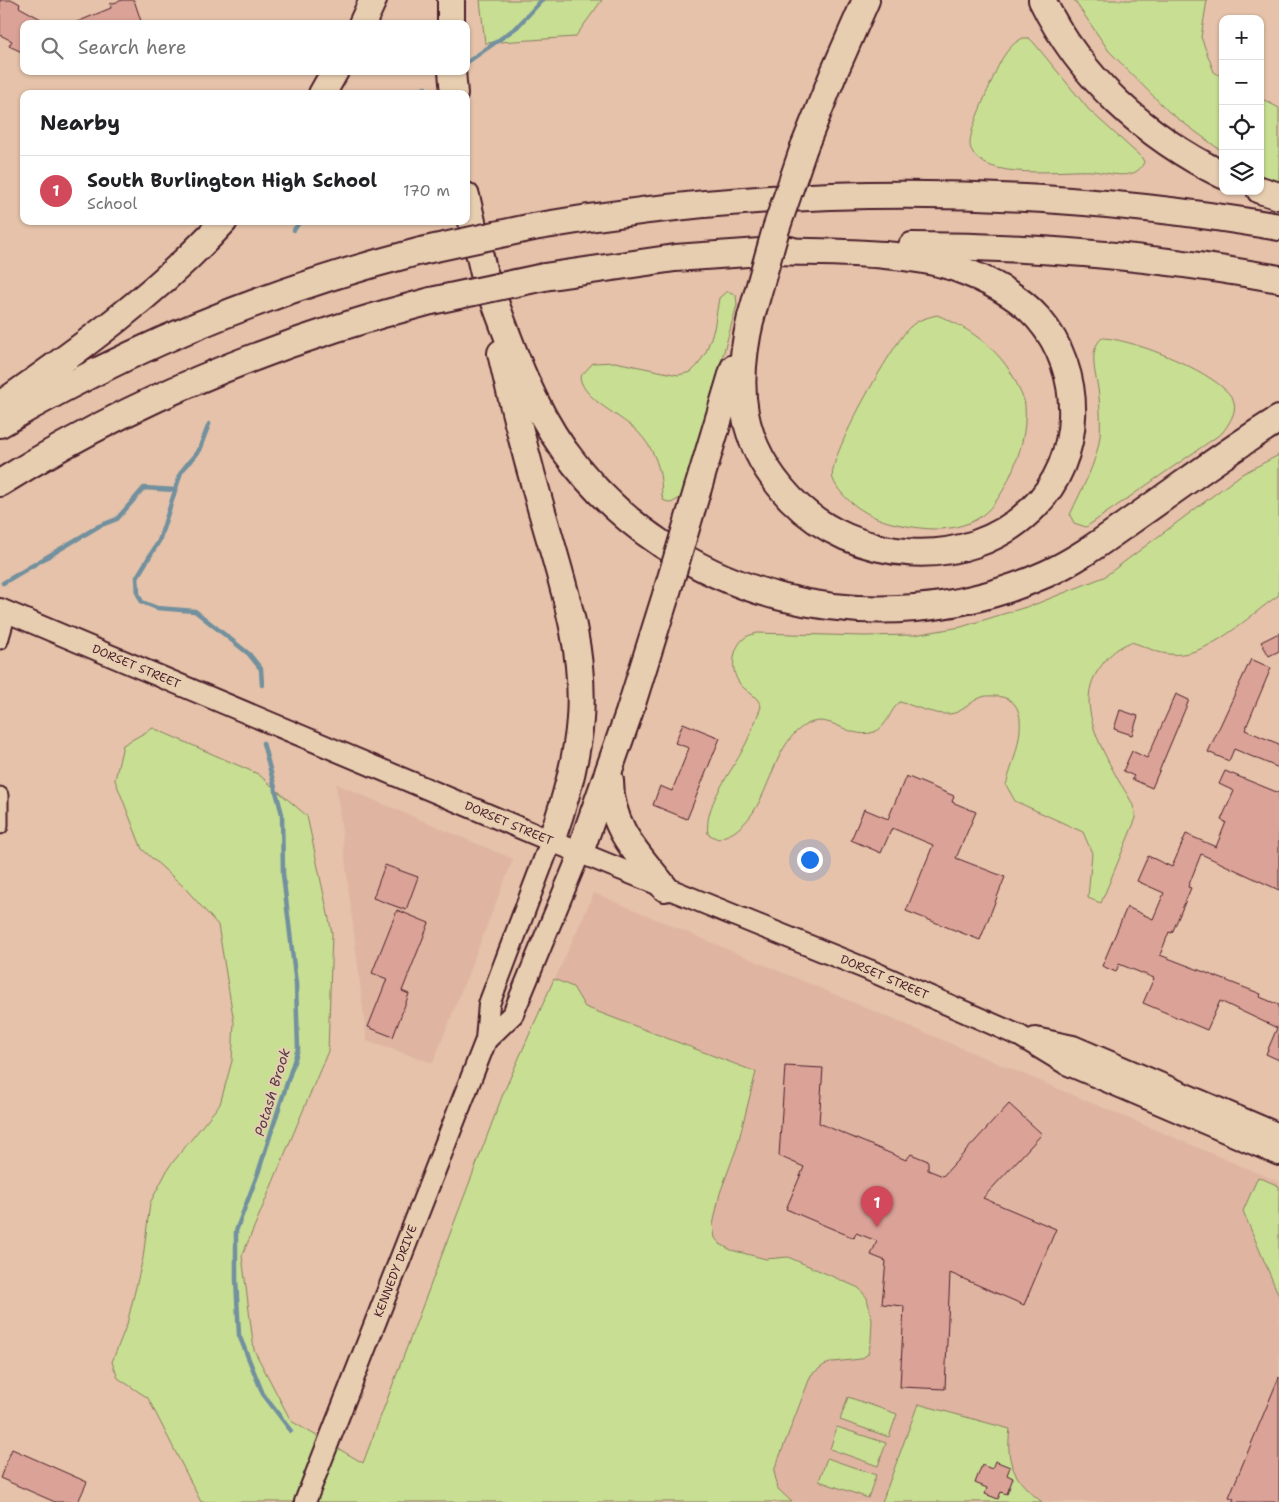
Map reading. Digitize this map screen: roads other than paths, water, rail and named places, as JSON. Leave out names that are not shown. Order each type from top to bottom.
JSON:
[{"type":"highway","points":[[364,20],[373,0]]},
{"type":"highway","points":[[451,0],[451,20]]},
{"type":"highway","points":[[580,852],[613,762],[666,595],[776,230],[804,147],[866,0]]},
{"type":"highway","points":[[1042,0],[1082,62],[1126,110],[1176,149],[1219,173]]},
{"type":"highway","points":[[324,90],[333,75]]},
{"type":"highway","points":[[452,75],[454,90]]},
{"type":"highway","points":[[1264,191],[1279,196]]},
{"type":"highway","points":[[0,424],[94,373],[204,323],[333,276],[421,251],[534,227],[596,217],[724,203],[820,197],[910,195],[1076,201],[1165,210],[1279,227]]},
{"type":"highway","points":[[470,213],[507,380],[566,591],[579,654],[581,695],[579,733],[568,788],[551,841]]},
{"type":"highway","points":[[0,405],[97,334],[158,285],[220,225]]},
{"type":"highway","points":[[0,483],[102,425],[221,371],[318,334],[431,301],[544,277],[649,261],[778,250],[910,246],[1041,250],[1196,265],[1279,279]]},
{"type":"highway","points":[[751,318],[744,351],[741,387],[744,413],[752,440],[765,465],[790,498],[810,517],[844,537],[870,547],[913,553],[942,551],[971,544],[999,533],[1023,517],[1043,497],[1059,472],[1069,443],[1072,427],[1073,410],[1069,379],[1054,339],[1025,305],[982,279],[934,262],[899,257],[778,250]]},
{"type":"highway","points":[[485,275],[523,373],[542,414],[564,449],[598,490],[646,533],[706,569],[754,590],[810,604],[864,610],[913,609],[965,601],[1027,582],[1057,568],[1091,548],[1279,419]]},
{"type":"highway","points":[[613,762],[610,789],[614,817],[623,834],[665,888]]},
{"type":"main road","name":"DORSET STREET","points":[[4,611],[551,841],[869,970],[1020,1036],[1066,1064],[1279,1155]]},
{"type":"main road","name":"KENNEDY DRIVE","points":[[305,1502],[486,1040],[489,1004],[551,841]]},
{"type":"main road","name":"KENNEDY DRIVE","points":[[486,1040],[513,1014],[580,852]]},
{"type":"main road","name":"DORSET STREET","points":[[1020,1036],[1073,1046],[1279,1134]]},
{"type":"street","points":[[0,641],[4,611]]},
{"type":"street","points":[[0,795],[0,826]]},
{"type":"waterway","name":"Potash Brook","points":[[470,60],[517,27],[542,0]]},
{"type":"waterway","name":"Potash Brook","points":[[294,230],[297,225]]},
{"type":"waterway","name":"Potash Brook","points":[[209,424],[199,450],[181,472],[159,541],[137,577],[138,594],[142,602],[157,608],[195,611],[249,654],[261,669],[262,685]]},
{"type":"waterway","points":[[3,583],[99,526],[117,519],[144,488],[175,490]]},
{"type":"waterway","name":"Potash Brook","points":[[263,743],[282,814],[283,874],[296,984],[298,1049],[258,1173],[236,1231],[236,1279],[239,1335],[263,1394],[291,1431]]},
{"type":"place","name":"South Burlington High School","points":[[877,1227]]}]
